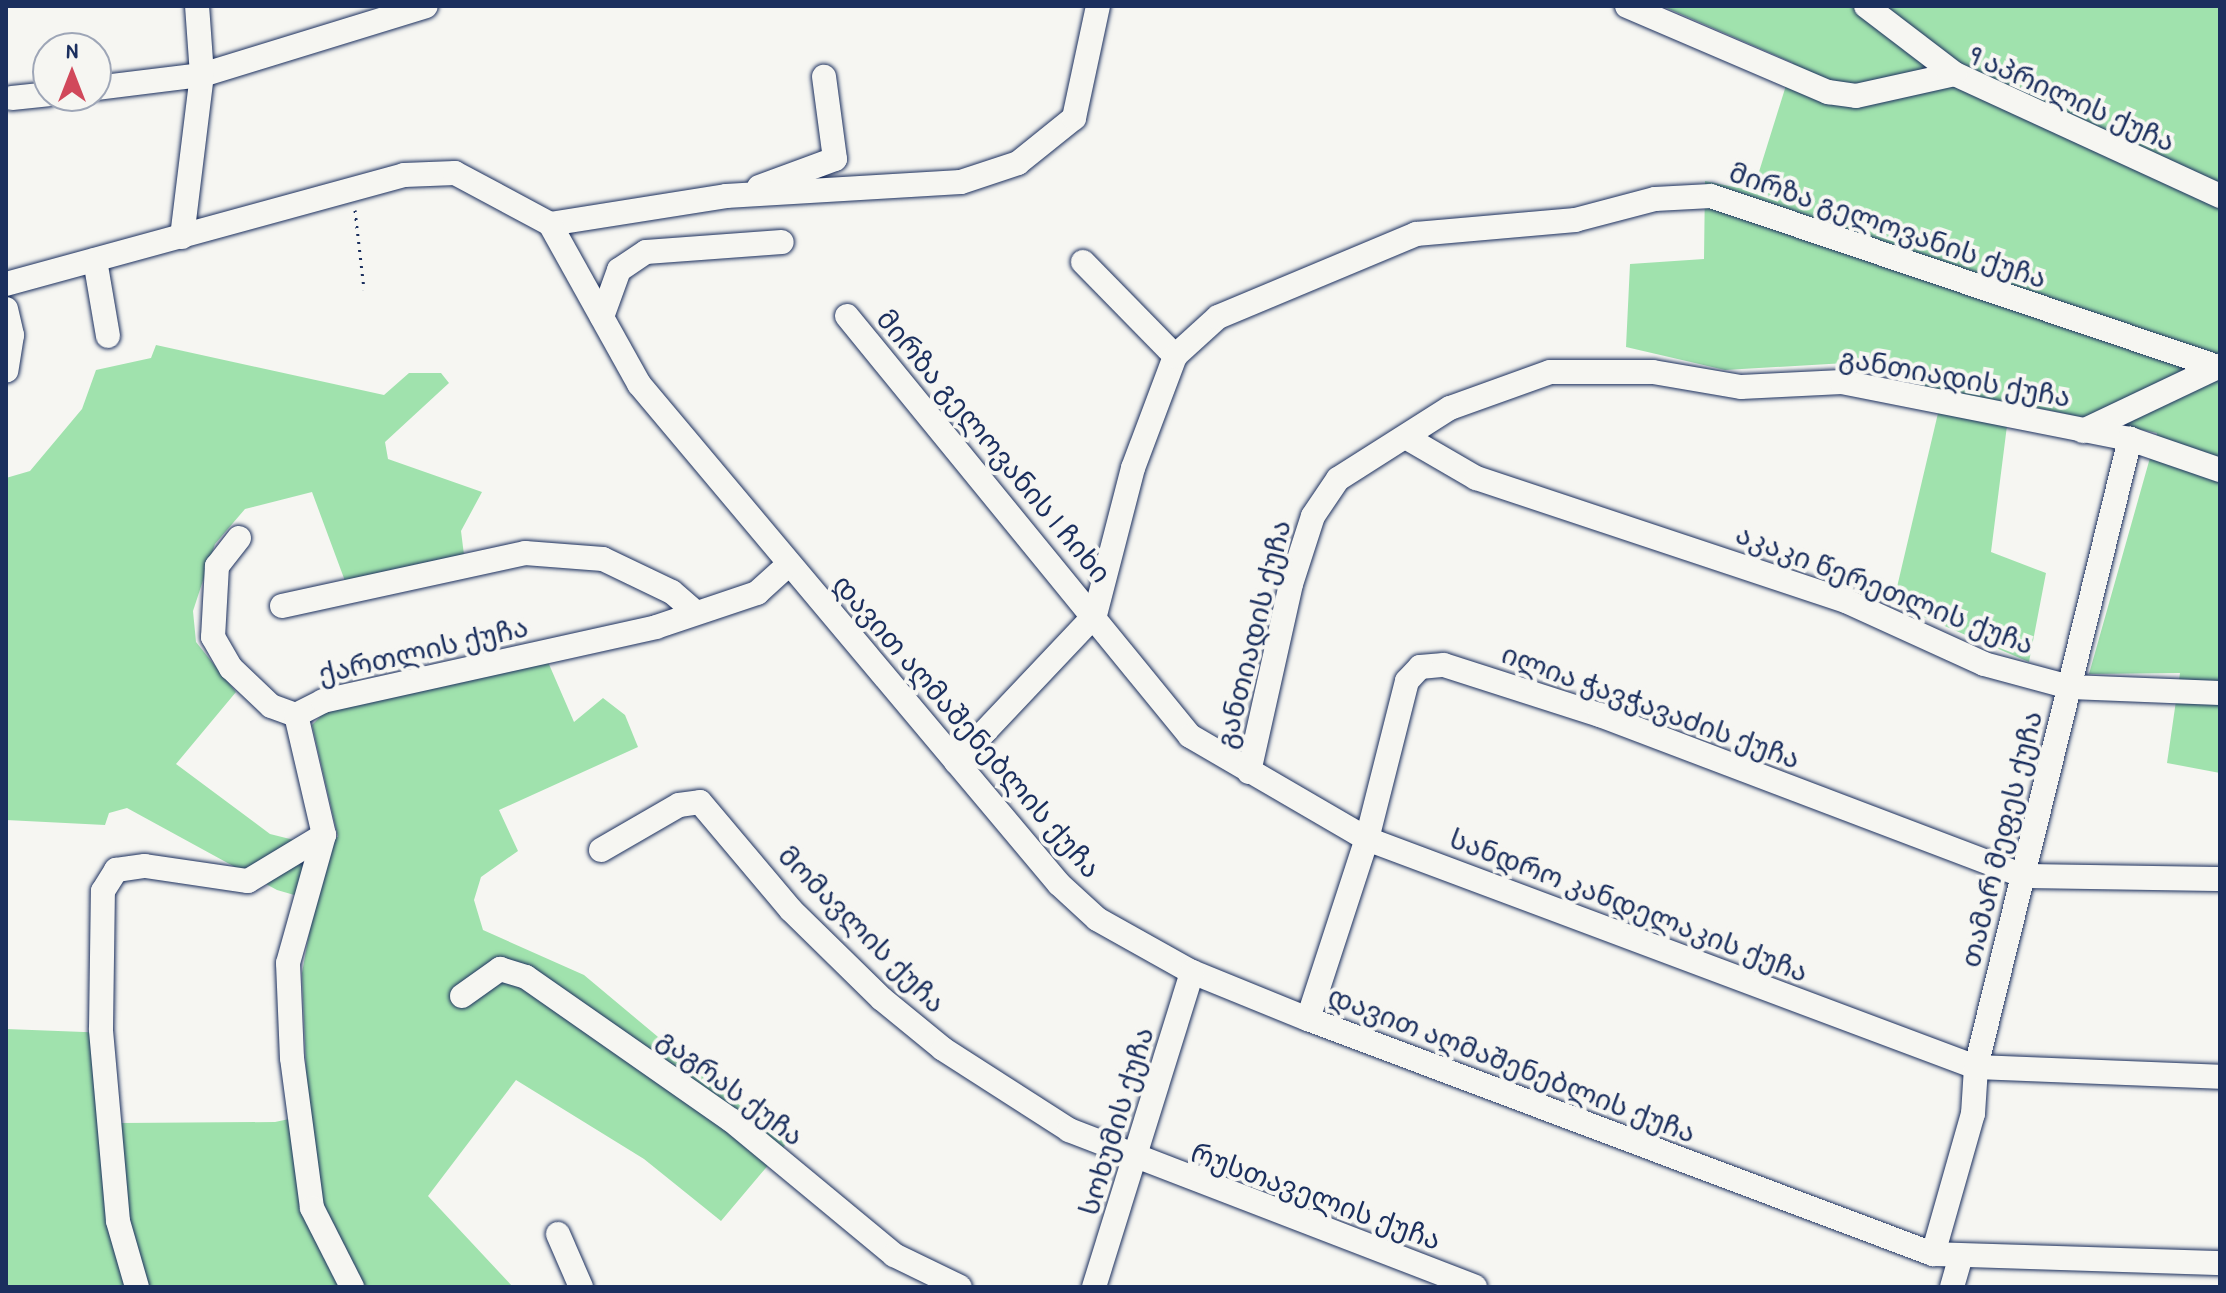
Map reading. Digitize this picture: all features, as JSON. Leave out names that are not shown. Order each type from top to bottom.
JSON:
[{"type":"street","points":[[182,237],[202,75],[197,6]]},
{"type":"street","points":[[112,86],[202,75],[426,6]]},
{"type":"street","points":[[6,284],[404,175],[455,173],[550,224],[726,196],[961,182],[1018,163],[1074,118],[1098,6]]},
{"type":"street","name":"9 აპრილის ქუჩა","points":[[1627,6],[1828,92],[1856,96],[1955,74],[2220,196]]},
{"type":"street","points":[[1866,6],[1955,74]]},
{"type":"street","points":[[726,196],[835,159],[824,77]]},
{"type":"street","points":[[12,98],[32,96]]},
{"type":"street","name":"მირზა გელოვანის ქუჩა","points":[[956,762],[1095,615],[1133,468],[1175,356],[1218,317],[1416,234],[1575,220],[1655,199],[1711,196],[2219,367]]},
{"type":"street","name":"დავით აღმაშენებლის ქუჩა","points":[[550,224],[639,384],[956,762],[1097,919],[1192,972],[1308,1019],[1933,1254],[1960,1259],[2220,1263]]},
{"type":"street","points":[[602,317],[619,270],[646,252],[782,242]]},
{"type":"street","points":[[95,260],[108,336]]},
{"type":"street","points":[[1083,262],[1175,356]]},
{"type":"street","points":[[6,309],[12,335],[6,371]]},
{"type":"street","name":"მირზა გელოვანის I ჩიხი","points":[[847,316],[992,499],[1095,615]]},
{"type":"street","points":[[2083,431],[2219,367]]},
{"type":"street","name":"განთიადის ქუჩა","points":[[1249,772],[1313,516],[1338,479],[1450,408],[1550,372],[1653,372],[1741,387],[1842,382],[2130,439],[2220,470]]},
{"type":"street","name":"აკაკი წერეთლის ქუჩა","points":[[1407,438],[1476,478],[1846,601],[1984,664],[2070,687],[2220,693]]},
{"type":"street","name":"თამარ მეფეს ქუჩა","points":[[1933,1254],[1973,1114],[1976,1067],[2130,439]]},
{"type":"street","points":[[239,538],[217,566],[213,637],[251,687],[296,715]]},
{"type":"street","points":[[282,606],[525,553],[603,559],[672,592],[694,611]]},
{"type":"street","name":"ქართლის ქუჩა","points":[[324,835],[296,715],[323,701],[656,627],[694,611],[757,593],[789,564]]},
{"type":"street","name":"სანდრო კანდელაკის ქუჩა","points":[[1095,615],[1190,736],[1367,839],[1976,1067],[2220,1077]]},
{"type":"street","name":"ილია ჭავჭავაძის ქუჩა","points":[[1308,1019],[1367,839],[1407,681],[1420,667],[1444,665],[1600,715],[2023,876],[2220,879]]},
{"type":"street","name":"მომავლის ქუჩა","points":[[601,850],[679,805],[700,802],[791,910],[919,1029],[1069,1130],[1136,1161]]},
{"type":"street","points":[[137,1287],[118,1221],[102,1044],[103,891],[116,870],[145,866],[248,881],[324,835]]},
{"type":"street","points":[[324,835],[288,963],[292,1058],[312,1208],[352,1287]]},
{"type":"street","name":"გაგრას ქუჩა","points":[[462,996],[500,969],[526,977],[731,1120],[894,1255],[960,1287]]},
{"type":"street","name":"სოხუმის ქუჩა","points":[[1094,1287],[1136,1161],[1192,972]]},
{"type":"street","name":"რუსთაველის ქუჩა","points":[[1136,1161],[1475,1287]]},
{"type":"street","points":[[558,1234],[581,1287]]},
{"type":"street","points":[[1952,1287],[1960,1259]]},
{"type":"path","points":[[353,191],[364,289]]},
{"type":"green space","points":[[1662,6],[2220,6],[2220,773],[2167,763],[2180,673],[2089,674],[2157,433],[2010,402],[1991,552],[2046,573],[2029,662],[1893,604],[1943,392],[1846,363],[1725,370],[1626,347],[1630,264],[1704,259],[1705,181],[1753,191],[1793,63]]},
{"type":"green space","points":[[156,345],[384,395],[409,373],[441,373],[449,383],[385,442],[388,459],[482,492],[461,531],[464,555],[345,581],[312,492],[245,509],[215,544],[193,611],[196,642],[236,692],[176,764],[270,834],[302,842],[338,837],[312,725],[328,709],[548,662],[574,722],[603,698],[625,715],[638,747],[499,810],[518,851],[481,877],[474,900],[483,930],[584,975],[786,1144],[721,1221],[644,1159],[516,1080],[428,1196],[513,1287],[6,1287],[6,1029],[110,1033],[121,1123],[275,1122],[308,1115],[302,973],[315,901],[277,890],[127,808],[109,813],[105,825],[6,820],[6,478],[30,471],[82,409],[96,370],[151,358]]}]
